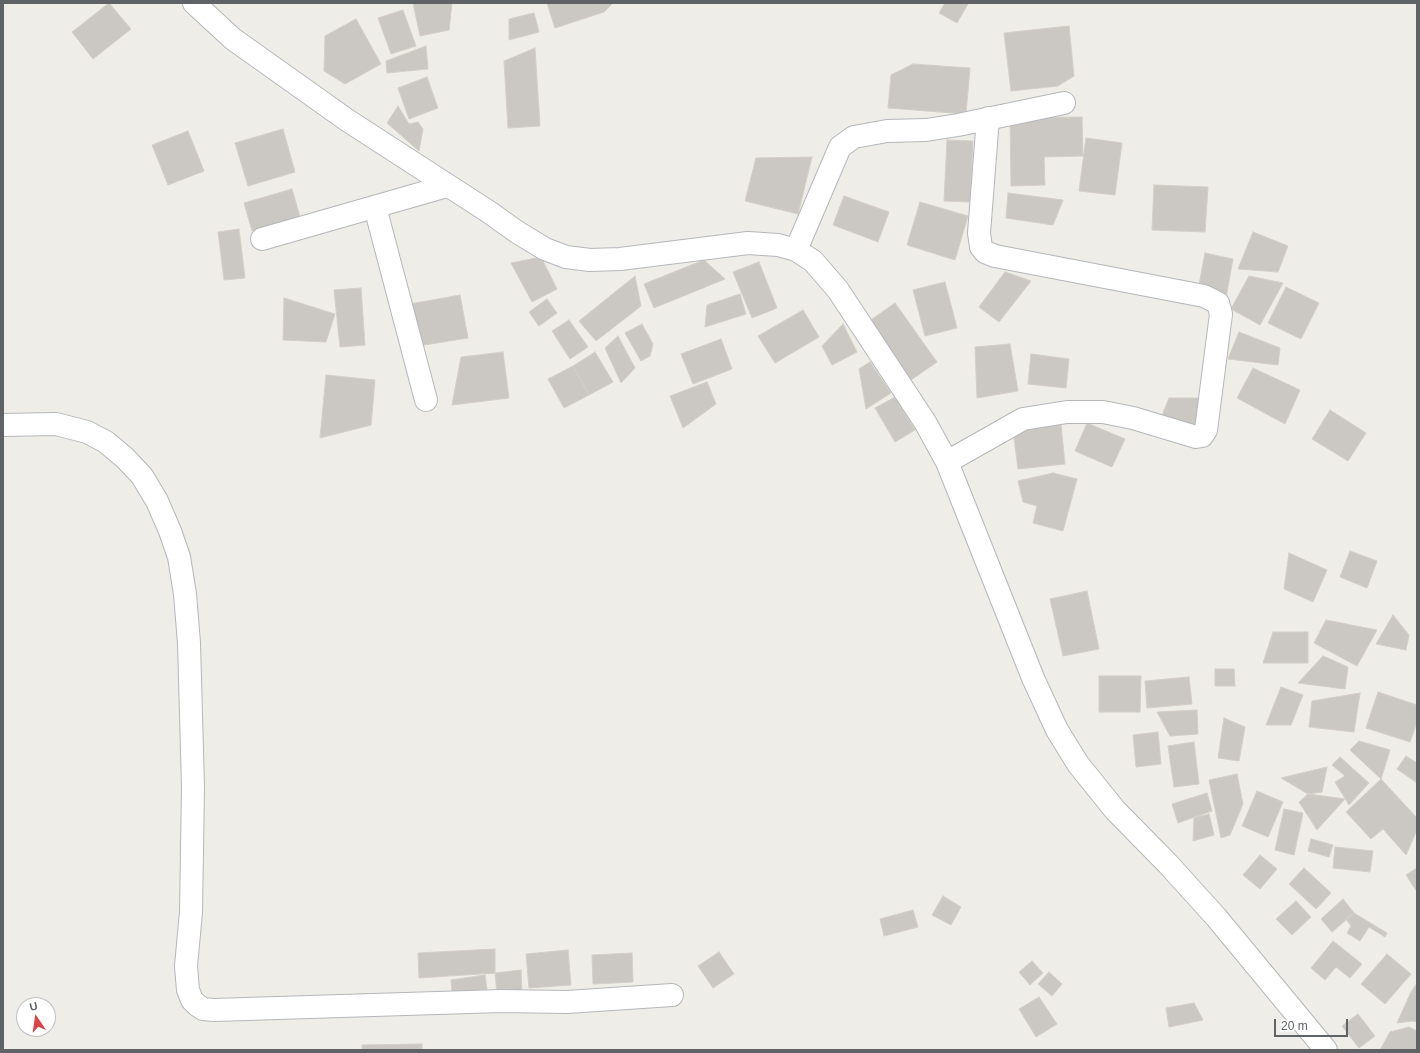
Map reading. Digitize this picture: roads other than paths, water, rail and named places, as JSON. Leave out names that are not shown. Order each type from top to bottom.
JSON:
[{"type":"street","points":[[194,3],[233,39],[347,120],[447,186],[490,212],[517,232],[546,249],[566,257],[590,260],[620,259],[748,243],[778,245],[796,250],[813,261],[838,290],[925,422],[948,462],[1033,678],[1057,730],[1078,764],[1115,810],[1168,864],[1210,911],[1326,1050]]},
{"type":"street","points":[[796,250],[840,147],[854,137],[887,131],[926,130],[958,125],[1064,103]]},
{"type":"street","points":[[948,462],[1023,419],[1061,412],[1103,412],[1134,418],[1196,437],[1202,436],[1206,430],[1221,314],[1218,303],[1204,296],[995,256],[985,252],[981,247],[979,233],[988,118]]},
{"type":"street","points":[[262,239],[375,208],[447,186]]},
{"type":"street","points":[[375,208],[426,400]]},
{"type":"street","points":[[3,425],[56,424],[87,432],[106,442],[126,458],[142,476],[170,532],[179,557],[185,594],[189,643],[192,787],[191,912],[186,966],[188,990],[192,1000],[197,1005],[203,1009],[214,1010],[485,1001],[567,1002],[672,995]]}]
